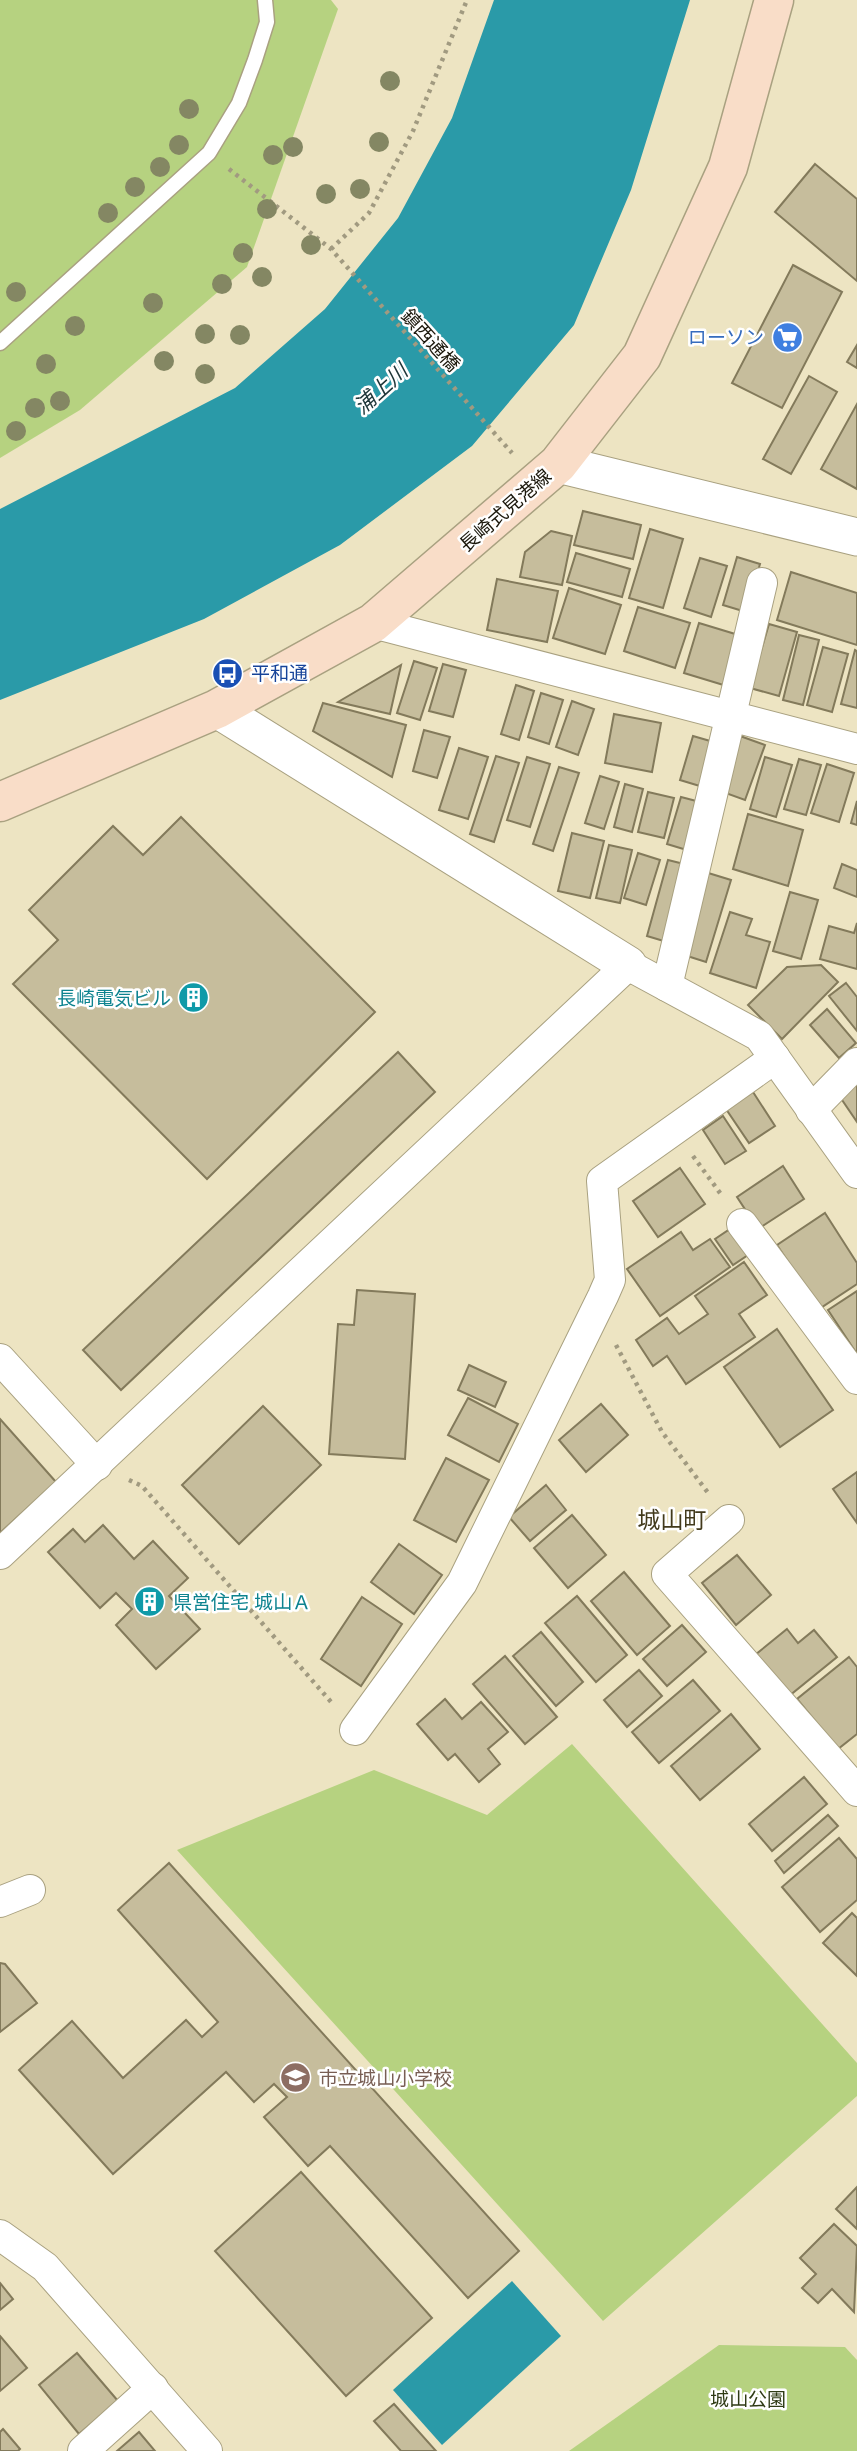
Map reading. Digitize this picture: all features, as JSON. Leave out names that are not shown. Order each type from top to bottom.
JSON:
[{"type":"main road","name":"長崎式見港線","points":[[0,802],[217,709],[373,623],[558,464],[642,356],[727,167],[774,0]]},
{"type":"street","points":[[558,464],[857,537]]},
{"type":"street","points":[[667,986],[762,583]]},
{"type":"street","points":[[373,623],[731,718],[857,748]]},
{"type":"street","points":[[217,709],[628,965],[759,1036],[857,1174]]},
{"type":"street","points":[[0,1554],[628,965]]},
{"type":"street","points":[[355,1730],[462,1583],[610,1280],[602,1181],[775,1058]]},
{"type":"street","points":[[811,1110],[857,1063]]},
{"type":"street","points":[[742,1224],[857,1380]]},
{"type":"street","points":[[0,1359],[97,1465]]},
{"type":"street","points":[[729,1520],[667,1574],[857,1791]]},
{"type":"street","points":[[0,1902],[30,1889]]},
{"type":"street","points":[[0,2235],[45,2267],[207,2451]]},
{"type":"street","points":[[83,2451],[153,2388]]},
{"type":"lane","points":[[0,343],[209,153],[239,103],[256,60],[267,22],[265,0]]},
{"type":"path","points":[[331,250],[369,213],[413,131],[467,0]]},
{"type":"path","name":"鎮西通橋","points":[[209,153],[331,250],[511,450]]},
{"type":"path","points":[[675,1129],[742,1224]]},
{"type":"path","points":[[597,1308],[662,1432],[729,1520]]},
{"type":"path","points":[[97,1465],[142,1486],[355,1730]]},
{"type":"green space","points":[[0,0],[331,0],[338,9],[247,267],[80,410],[0,458]]},
{"type":"green space","points":[[572,1744],[857,2063],[857,2096],[603,2321],[177,1850],[374,1770],[487,1815]]},
{"type":"green space","name":"城山公園","points":[[719,2345],[845,2347],[857,2360],[857,2451],[569,2451]]},
{"type":"water","name":"浦上川","points":[[494,0],[690,0],[631,190],[574,325],[472,446],[340,545],[204,619],[0,700],[0,509],[235,388],[325,309],[398,218],[452,118]]},
{"type":"water","points":[[512,2281],[561,2336],[442,2445],[393,2390]]},
{"type":"building","points":[[815,164],[857,199],[857,281],[775,212]]},
{"type":"building","name":"ローソン","points":[[793,265],[842,292],[782,408],[732,383]]},
{"type":"building","points":[[857,345],[857,368],[847,362]]},
{"type":"building","points":[[809,376],[837,392],[791,474],[763,459]]},
{"type":"building","points":[[857,404],[857,489],[821,469]]},
{"type":"building","points":[[583,511],[641,525],[633,559],[574,545]]},
{"type":"building","points":[[650,529],[683,539],[663,608],[629,598]]},
{"type":"building","points":[[551,531],[572,536],[562,585],[520,577],[525,552]]},
{"type":"building","points":[[576,553],[630,569],[622,597],[567,582]]},
{"type":"building","points":[[737,557],[760,564],[746,612],[723,605]]},
{"type":"building","points":[[700,558],[727,566],[711,617],[684,608]]},
{"type":"building","points":[[791,572],[857,593],[857,645],[777,620]]},
{"type":"building","points":[[497,579],[558,591],[547,642],[487,630]]},
{"type":"building","points":[[569,588],[621,605],[605,654],[553,638]]},
{"type":"building","points":[[638,607],[690,623],[675,668],[624,651]]},
{"type":"building","points":[[699,623],[745,637],[730,687],[684,673]]},
{"type":"building","points":[[769,624],[797,632],[779,696],[750,688]]},
{"type":"building","points":[[799,635],[819,640],[803,705],[783,700]]},
{"type":"building","points":[[823,647],[848,654],[832,712],[807,705]]},
{"type":"building","points":[[855,650],[857,651],[857,708],[841,704]]},
{"type":"building","points":[[414,661],[437,668],[420,720],[397,713]]},
{"type":"building","points":[[443,664],[466,670],[453,717],[429,711]]},
{"type":"building","points":[[401,665],[390,714],[338,702]]},
{"type":"building","points":[[516,685],[534,691],[519,740],[501,734]]},
{"type":"building","points":[[541,693],[563,700],[549,744],[528,737]]},
{"type":"building","points":[[572,701],[594,709],[578,755],[556,747]]},
{"type":"building","points":[[323,703],[406,725],[392,777],[313,731]]},
{"type":"building","points":[[614,714],[661,723],[652,772],[605,763]]},
{"type":"building","points":[[424,730],[450,737],[437,778],[413,771]]},
{"type":"building","points":[[693,736],[717,743],[703,787],[680,780]]},
{"type":"building","points":[[740,736],[765,745],[745,800],[720,791]]},
{"type":"building","points":[[459,748],[488,757],[468,819],[439,810]]},
{"type":"building","points":[[496,756],[519,763],[494,842],[470,834]]},
{"type":"building","points":[[527,757],[550,764],[530,827],[507,820]]},
{"type":"building","points":[[765,757],[792,765],[776,817],[750,809]]},
{"type":"building","points":[[799,759],[821,765],[806,815],[784,809]]},
{"type":"building","points":[[827,764],[854,773],[839,822],[811,813]]},
{"type":"building","points":[[559,767],[579,773],[553,851],[533,844]]},
{"type":"building","points":[[600,776],[619,782],[604,829],[585,823]]},
{"type":"building","points":[[625,784],[643,789],[632,832],[614,827]]},
{"type":"building","points":[[648,792],[674,798],[664,838],[638,832]]},
{"type":"building","points":[[681,797],[704,803],[690,851],[667,844]]},
{"type":"building","points":[[857,801],[857,825],[851,823]]},
{"type":"building","points":[[748,814],[803,830],[788,886],[733,869]]},
{"type":"building","name":"長崎電気ビル","points":[[181,817],[375,1012],[207,1179],[13,984],[58,940],[29,910],[113,826],[143,855]]},
{"type":"building","points":[[572,833],[604,841],[590,898],[558,891]]},
{"type":"building","points":[[609,845],[632,850],[620,903],[596,898]]},
{"type":"building","points":[[638,853],[660,860],[646,905],[624,898]]},
{"type":"building","points":[[668,860],[688,865],[667,942],[647,936]]},
{"type":"building","points":[[842,864],[857,870],[857,897],[834,888]]},
{"type":"building","points":[[705,872],[731,880],[706,962],[681,954]]},
{"type":"building","points":[[790,892],[818,900],[801,959],[773,951]]},
{"type":"building","points":[[730,912],[752,919],[746,935],[770,942],[756,988],[710,973]]},
{"type":"building","points":[[857,923],[857,969],[820,959],[829,926],[854,933]]},
{"type":"building","points":[[821,965],[838,982],[782,1039],[748,1005],[787,967]]},
{"type":"building","points":[[846,983],[857,997],[857,1031],[829,996]]},
{"type":"building","points":[[827,1009],[856,1043],[839,1058],[810,1025]]},
{"type":"building","points":[[398,1052],[435,1092],[121,1390],[83,1350]]},
{"type":"building","points":[[857,1081],[857,1122],[838,1094]]},
{"type":"building","points":[[753,1092],[775,1126],[749,1143],[726,1109]]},
{"type":"building","points":[[723,1116],[746,1151],[725,1164],[703,1130]]},
{"type":"building","points":[[783,1166],[804,1199],[758,1229],[737,1197]]},
{"type":"building","points":[[680,1168],[705,1204],[658,1237],[633,1201]]},
{"type":"building","points":[[825,1213],[857,1263],[857,1284],[819,1309],[777,1245]]},
{"type":"building","points":[[733,1227],[751,1253],[733,1265],[715,1239]]},
{"type":"building","points":[[681,1232],[693,1250],[710,1239],[730,1267],[660,1316],[627,1269]]},
{"type":"building","points":[[744,1262],[767,1295],[739,1314],[755,1337],[686,1384],[667,1356],[653,1366],[636,1340],[667,1318],[679,1334],[708,1314],[695,1296]]},
{"type":"building","points":[[357,1290],[415,1294],[405,1459],[329,1454],[338,1324],[354,1325]]},
{"type":"building","points":[[857,1291],[857,1354],[828,1310]]},
{"type":"building","points":[[777,1329],[833,1410],[780,1447],[724,1367]]},
{"type":"building","points":[[469,1365],[506,1382],[495,1407],[458,1390]]},
{"type":"building","points":[[468,1398],[518,1424],[499,1462],[448,1435]]},
{"type":"building","points":[[601,1404],[628,1435],[586,1472],[559,1440]]},
{"type":"building","points":[[263,1406],[321,1465],[239,1544],[182,1485]]},
{"type":"building","points":[[0,1419],[56,1482],[0,1533]]},
{"type":"building","points":[[446,1458],[489,1480],[456,1542],[414,1520]]},
{"type":"building","points":[[857,1472],[857,1523],[833,1489]]},
{"type":"building","points":[[546,1485],[566,1510],[530,1541],[509,1517]]},
{"type":"building","points":[[572,1515],[606,1555],[568,1588],[534,1548]]},
{"type":"building","name":"県営住宅 城山Ａ","points":[[103,1525],[134,1559],[153,1541],[188,1578],[169,1596],[200,1629],[156,1669],[116,1625],[132,1609],[116,1593],[100,1608],[48,1552],[73,1529],[85,1542]]},
{"type":"building","points":[[399,1544],[442,1575],[414,1614],[371,1582]]},
{"type":"building","points":[[737,1555],[771,1595],[736,1625],[702,1583]]},
{"type":"building","points":[[624,1572],[670,1626],[637,1655],[591,1601]]},
{"type":"building","points":[[577,1596],[627,1655],[596,1682],[545,1623]]},
{"type":"building","points":[[362,1597],[402,1624],[361,1686],[321,1659]]},
{"type":"building","points":[[682,1625],[706,1652],[667,1686],[643,1659]]},
{"type":"building","points":[[787,1629],[798,1643],[814,1630],[837,1657],[789,1696],[755,1655]]},
{"type":"building","points":[[541,1632],[583,1682],[556,1706],[513,1656]]},
{"type":"building","points":[[505,1656],[557,1717],[525,1744],[473,1684]]},
{"type":"building","points":[[849,1657],[857,1667],[857,1734],[838,1749],[797,1699]]},
{"type":"building","points":[[639,1670],[662,1696],[627,1727],[604,1700]]},
{"type":"building","points":[[693,1680],[720,1711],[659,1763],[632,1732]]},
{"type":"building","points":[[445,1699],[462,1719],[481,1702],[508,1732],[488,1749],[500,1764],[479,1782],[455,1754],[448,1760],[417,1724]]},
{"type":"building","points":[[731,1714],[760,1749],[700,1800],[671,1766]]},
{"type":"building","points":[[804,1777],[827,1804],[772,1851],[749,1824]]},
{"type":"building","points":[[828,1815],[838,1826],[784,1873],[775,1861]]},
{"type":"building","points":[[839,1838],[857,1859],[857,1900],[820,1932],[782,1887]]},
{"type":"building","points":[[169,1863],[519,2251],[468,2298],[330,2146],[308,2166],[264,2117],[287,2097],[274,2084],[254,2102],[226,2072],[113,2174],[19,2070],[72,2021],[123,2078],[186,2020],[202,2037],[218,2022],[118,1910]]},
{"type":"building","points":[[852,1913],[857,1918],[857,1976],[823,1943]]},
{"type":"building","points":[[0,1963],[5,1964],[37,2003],[0,2032]]},
{"type":"building","points":[[301,2172],[432,2318],[346,2396],[215,2251]]},
{"type":"building","points":[[857,2187],[857,2229],[836,2209]]},
{"type":"building","points":[[834,2224],[857,2246],[854,2312],[832,2289],[818,2303],[802,2288],[816,2274],[800,2258]]},
{"type":"building","points":[[0,2283],[13,2299],[0,2310]]},
{"type":"building","points":[[0,2336],[27,2368],[0,2391]]},
{"type":"building","points":[[77,2353],[118,2401],[79,2434],[39,2385]]},
{"type":"building","points":[[394,2404],[436,2451],[401,2451],[374,2421]]},
{"type":"building","points":[[3,2429],[20,2449],[18,2451],[0,2451],[0,2432]]},
{"type":"building","points":[[139,2432],[155,2451],[117,2451]]},
{"type":"place","name":"ローソン","points":[[787,337]]},
{"type":"place","name":"平和通","points":[[228,673]]},
{"type":"place","name":"長崎電気ビル","points":[[194,998]]},
{"type":"place","name":"県営住宅 城山Ａ","points":[[150,1602]]},
{"type":"place","name":"市立城山小学校","points":[[296,2078]]},
{"type":"district","name":"城山町","points":[[672,1520]]}]
